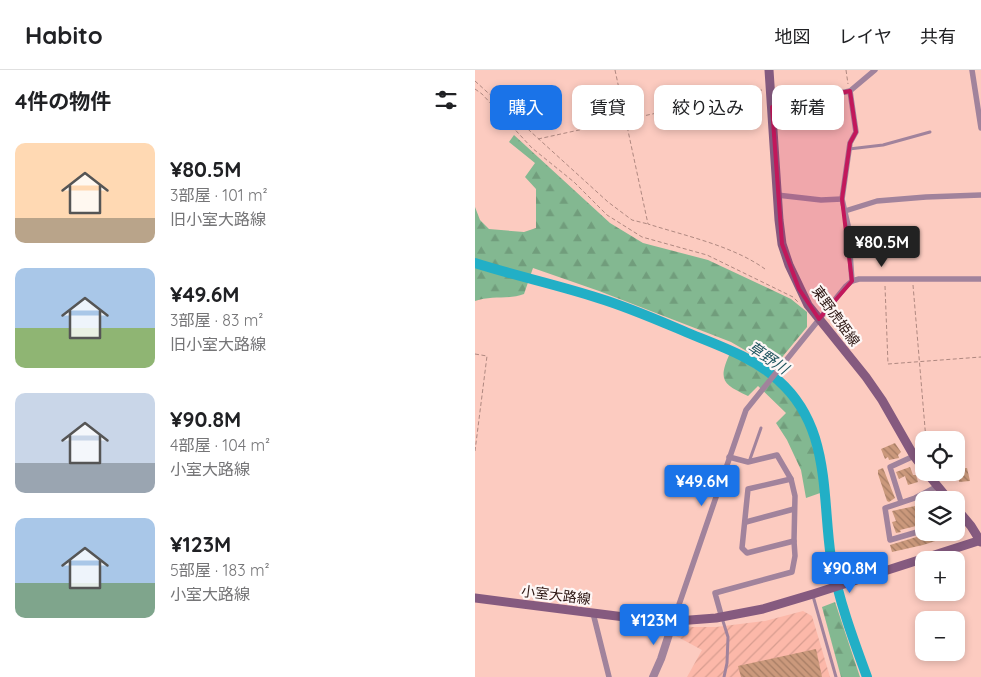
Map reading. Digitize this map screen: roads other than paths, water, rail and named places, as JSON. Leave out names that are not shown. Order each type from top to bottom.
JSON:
[{"type":"main road","name":"東野虎姫線","points":[[769,70],[777,196],[782,244],[789,265],[816,322],[866,377],[882,400],[914,456]]},
{"type":"main road","points":[[934,481],[942,491]]},
{"type":"main road","points":[[965,519],[980,540]]},
{"type":"main road","name":"小室大路線","points":[[475,598],[673,622],[722,618],[763,609],[814,594],[980,540]]},
{"type":"street","points":[[771,107],[850,91],[875,70]]},
{"type":"street","points":[[973,70],[981,128]]},
{"type":"street","points":[[850,91],[856,132],[850,143],[842,199],[848,225],[852,281]]},
{"type":"street","points":[[845,211],[877,201],[981,195]]},
{"type":"street","points":[[777,196],[821,200],[842,199]]},
{"type":"street","points":[[653,677],[661,659],[746,410],[816,322],[852,281],[859,279],[981,279]]},
{"type":"street","points":[[722,618],[715,593],[792,572],[795,556],[795,496],[791,478],[777,455],[749,462],[729,457]]},
{"type":"street","points":[[901,502],[890,467],[914,456]]},
{"type":"street","points":[[791,478],[748,490],[742,548],[747,553],[794,541]]},
{"type":"street","points":[[915,533],[890,540],[885,508],[915,498],[938,486]]},
{"type":"street","points":[[746,522],[794,509]]},
{"type":"street","points":[[593,613],[609,677]]},
{"type":"lane","points":[[849,149],[883,145],[930,132]]},
{"type":"lane","points":[[749,462],[761,428]]},
{"type":"lane","points":[[814,594],[837,677]]},
{"type":"lane","points":[[722,618],[728,637],[725,677]]},
{"type":"waterway","name":"草野川","points":[[475,263],[583,293],[646,315],[739,354],[770,373],[785,387],[801,407],[815,438],[822,468],[829,543],[834,573],[846,618],[867,677]]}]
